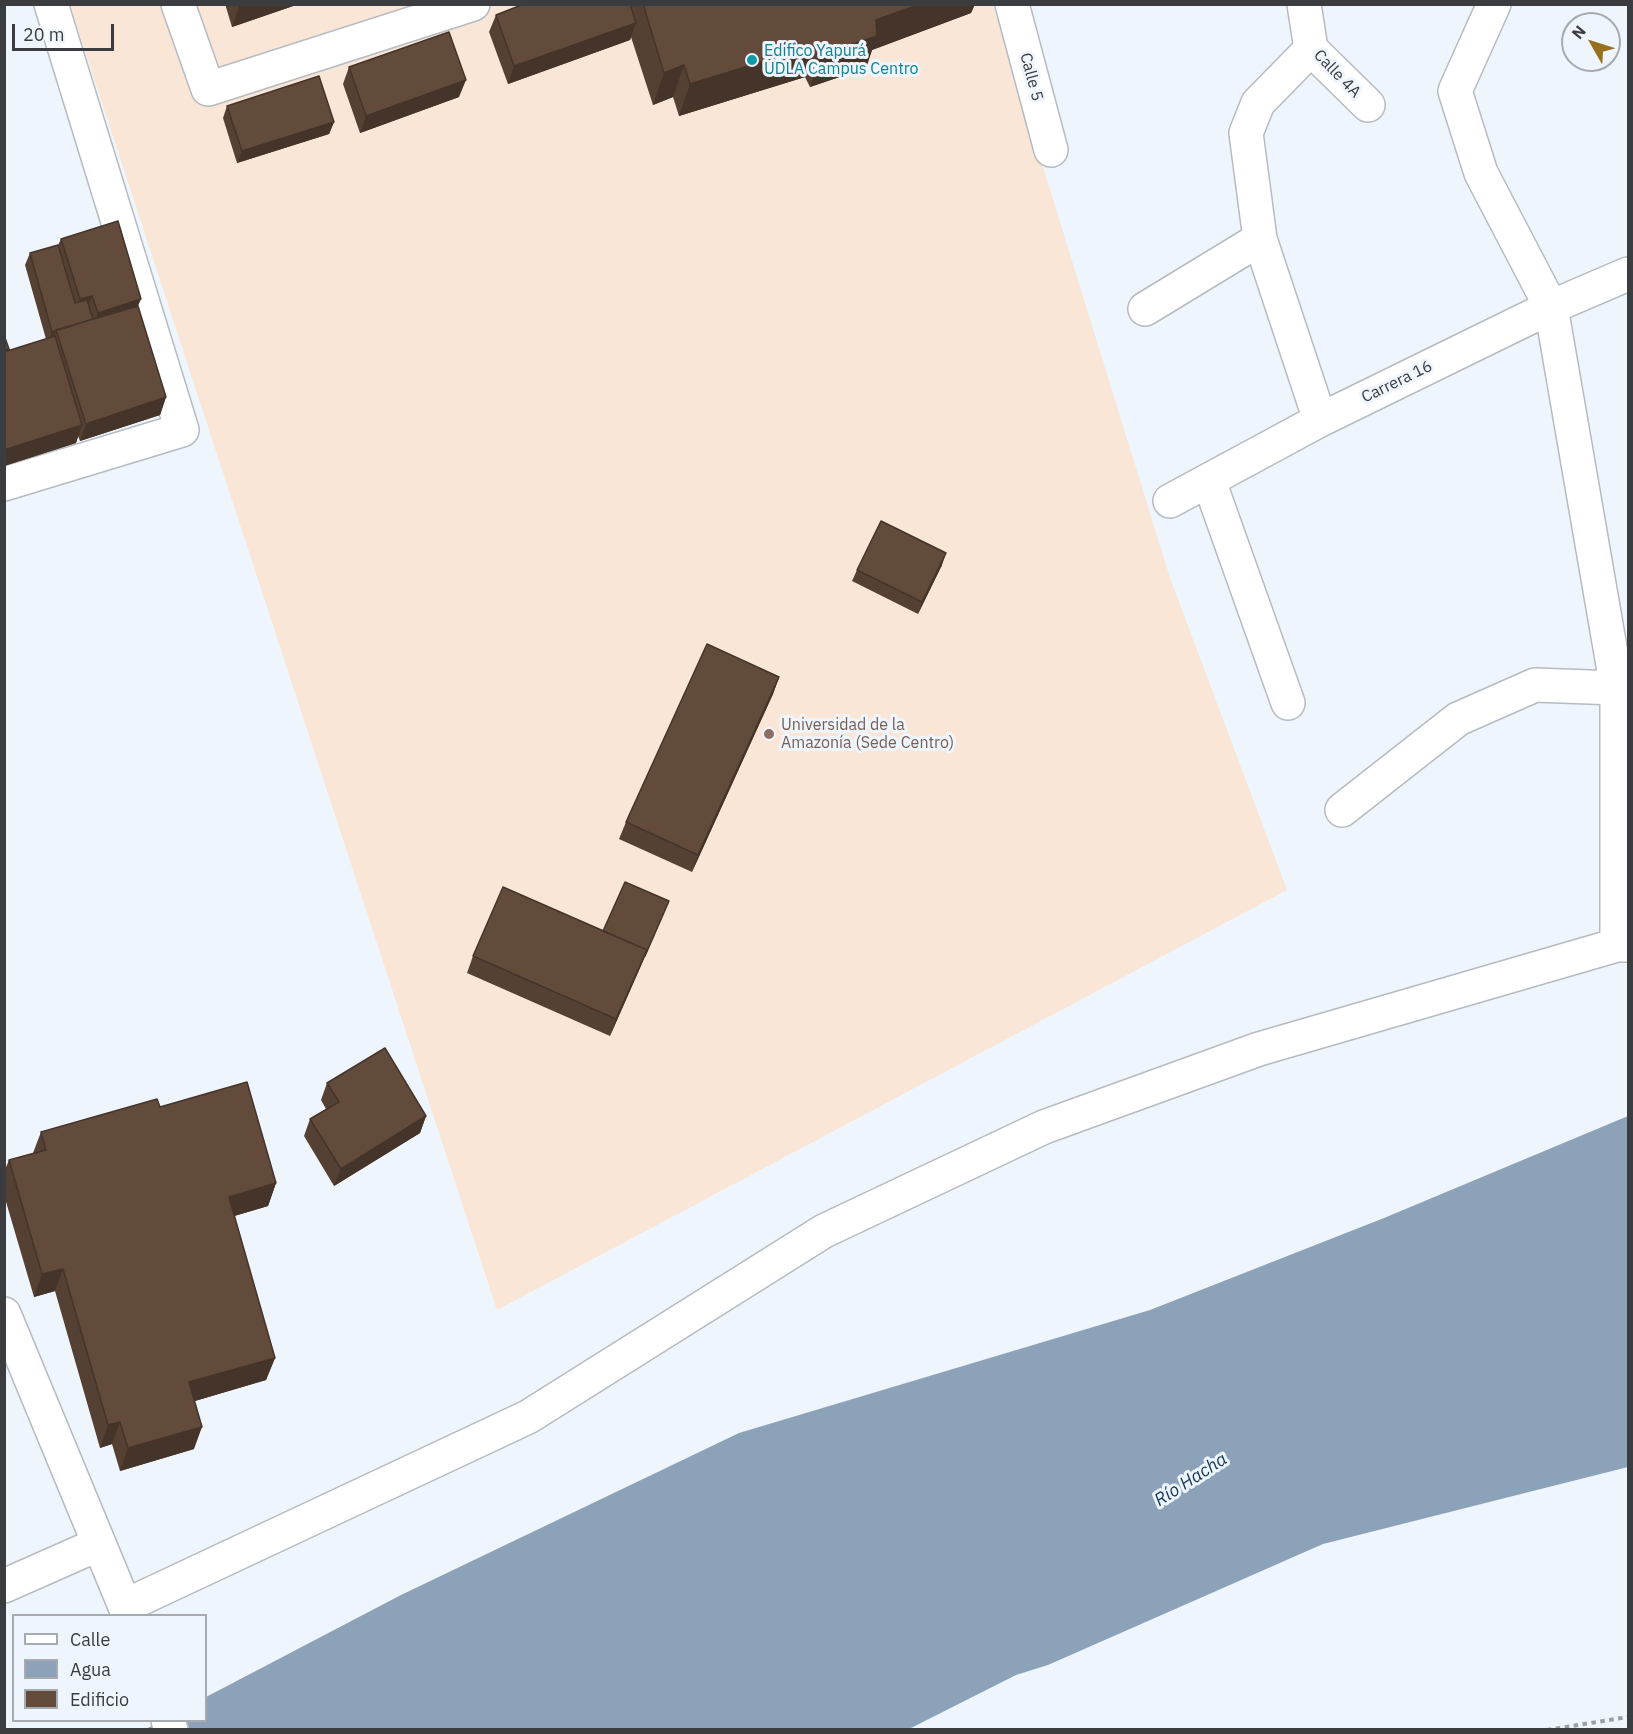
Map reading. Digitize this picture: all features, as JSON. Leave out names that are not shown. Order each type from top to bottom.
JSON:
[{"type":"street","points":[[4,484],[182,430],[51,4]]},
{"type":"street","points":[[178,4],[208,89],[472,4]]},
{"type":"street","name":"Calle 5","points":[[1012,4],[1051,150]]},
{"type":"street","name":"Calle 4A","points":[[1304,4],[1311,49],[1368,105]]},
{"type":"street","points":[[4,1314],[127,1611],[528,1417],[824,1231],[1044,1127],[1259,1049],[1623,945],[1623,689],[1551,307],[1481,173],[1455,91],[1494,4]]},
{"type":"street","points":[[1311,49],[1258,103],[1246,133],[1260,239],[1320,420]]},
{"type":"street","points":[[1145,309],[1260,239]]},
{"type":"street","name":"Carrera 16","points":[[1170,501],[1320,420],[1551,307],[1629,274]]},
{"type":"street","points":[[1209,481],[1288,703]]},
{"type":"street","points":[[1342,810],[1458,719],[1535,685],[1623,689]]},
{"type":"street","points":[[4,1586],[99,1544]]},
{"type":"path","points":[[1547,1730],[1629,1717]]},
{"type":"shaded area","name":"Universidad de la Amazonía (Sede Centro)","points":[[70,5],[993,5],[1170,578],[1287,890],[497,1310]]},
{"type":"water","name":"Río Hacha","points":[[1628,1116],[1628,1467],[1323,1544],[1048,1665],[1016,1675],[909,1729],[144,1730],[159,1722],[207,1722],[207,1696],[401,1595],[739,1433],[1150,1310],[1384,1218]]},
{"type":"building","points":[[524,4],[630,4],[636,23],[514,66],[496,15]]},
{"type":"building","points":[[643,4],[920,4],[876,20],[877,36],[821,55],[817,45],[690,84],[684,65],[664,73]]},
{"type":"building","points":[[449,32],[466,80],[366,116],[349,67]]},
{"type":"building","points":[[319,76],[334,122],[242,151],[227,106]]},
{"type":"building","points":[[118,221],[141,299],[98,313],[92,296],[80,299],[61,239]]},
{"type":"building","points":[[58,245],[75,303],[87,300],[93,319],[52,332],[30,253]]},
{"type":"building","points":[[138,306],[166,397],[86,424],[56,330]]},
{"type":"building","points":[[4,335],[9,349],[4,350]]},
{"type":"building","points":[[55,336],[82,425],[4,450],[4,352]]},
{"type":"building","points":[[881,521],[946,553],[922,602],[857,570]]},
{"type":"building","points":[[707,644],[779,677],[698,855],[626,822]]},
{"type":"building","points":[[625,882],[669,901],[645,956],[647,950],[603,931]]},
{"type":"building","points":[[503,887],[647,950],[616,1019],[473,956]]},
{"type":"building","points":[[385,1048],[426,1116],[341,1169],[310,1119],[339,1102],[327,1083]]},
{"type":"building","points":[[247,1082],[276,1183],[229,1197],[275,1358],[189,1382],[202,1427],[128,1448],[120,1422],[108,1425],[63,1269],[42,1274],[9,1160],[46,1150],[41,1132],[157,1099],[160,1107]]},
{"type":"place","name":"Edifico Yapurá UDLA Campus Centro","points":[[752,60]]},
{"type":"place","name":"Universidad de la Amazonía (Sede Centro)","points":[[769,734]]}]
